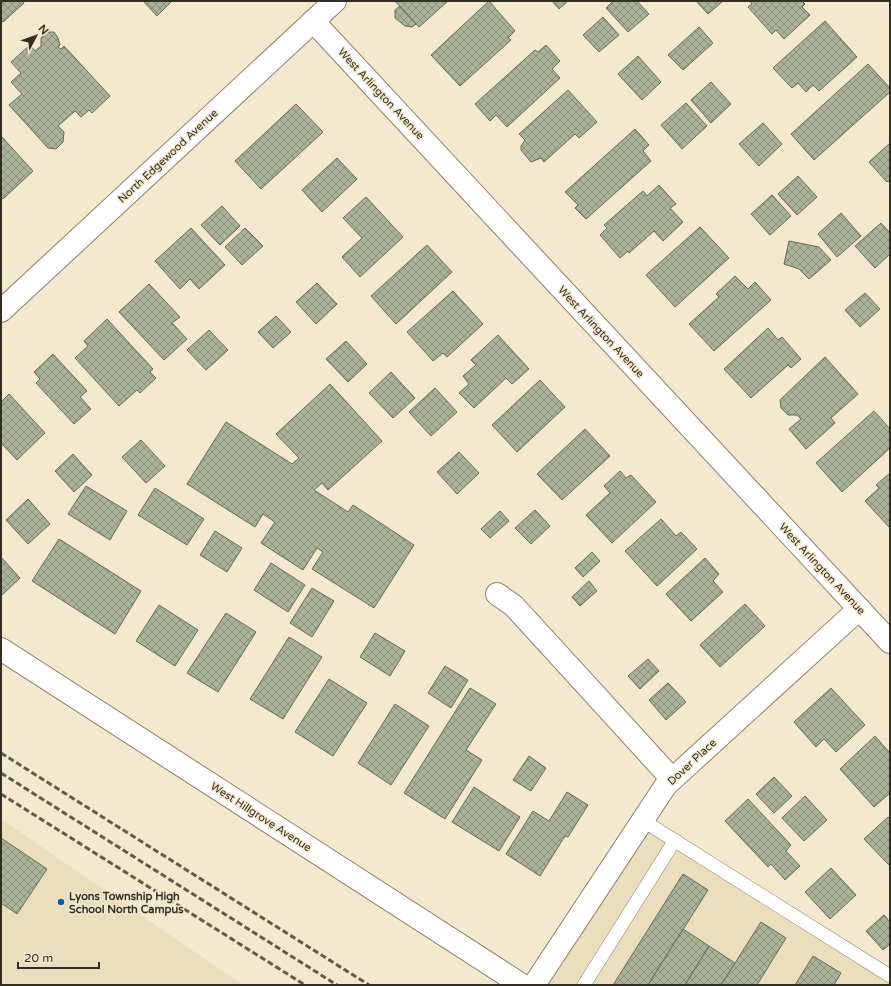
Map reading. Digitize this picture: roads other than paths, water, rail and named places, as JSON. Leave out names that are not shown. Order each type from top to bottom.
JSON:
[{"type":"street","name":"North Edgewood Avenue","points":[[1,311],[335,1]]},
{"type":"street","name":"West Arlington Avenue","points":[[313,21],[890,642]]},
{"type":"street","points":[[497,594],[514,606],[672,779]]},
{"type":"street","name":"Dover Place","points":[[534,985],[666,785],[859,609]]},
{"type":"street","name":"West Hillgrove Avenue","points":[[1,649],[522,985]]},
{"type":"lane","points":[[642,820],[890,976]]},
{"type":"lane","points":[[584,985],[675,840]]},
{"type":"railway","points":[[1,753],[369,985]]},
{"type":"railway","points":[[1,773],[337,985]]},
{"type":"railway","points":[[1,794],[305,985]]},
{"type":"place","name":"Lyons Township High School North Campus","points":[[61,902]]}]
